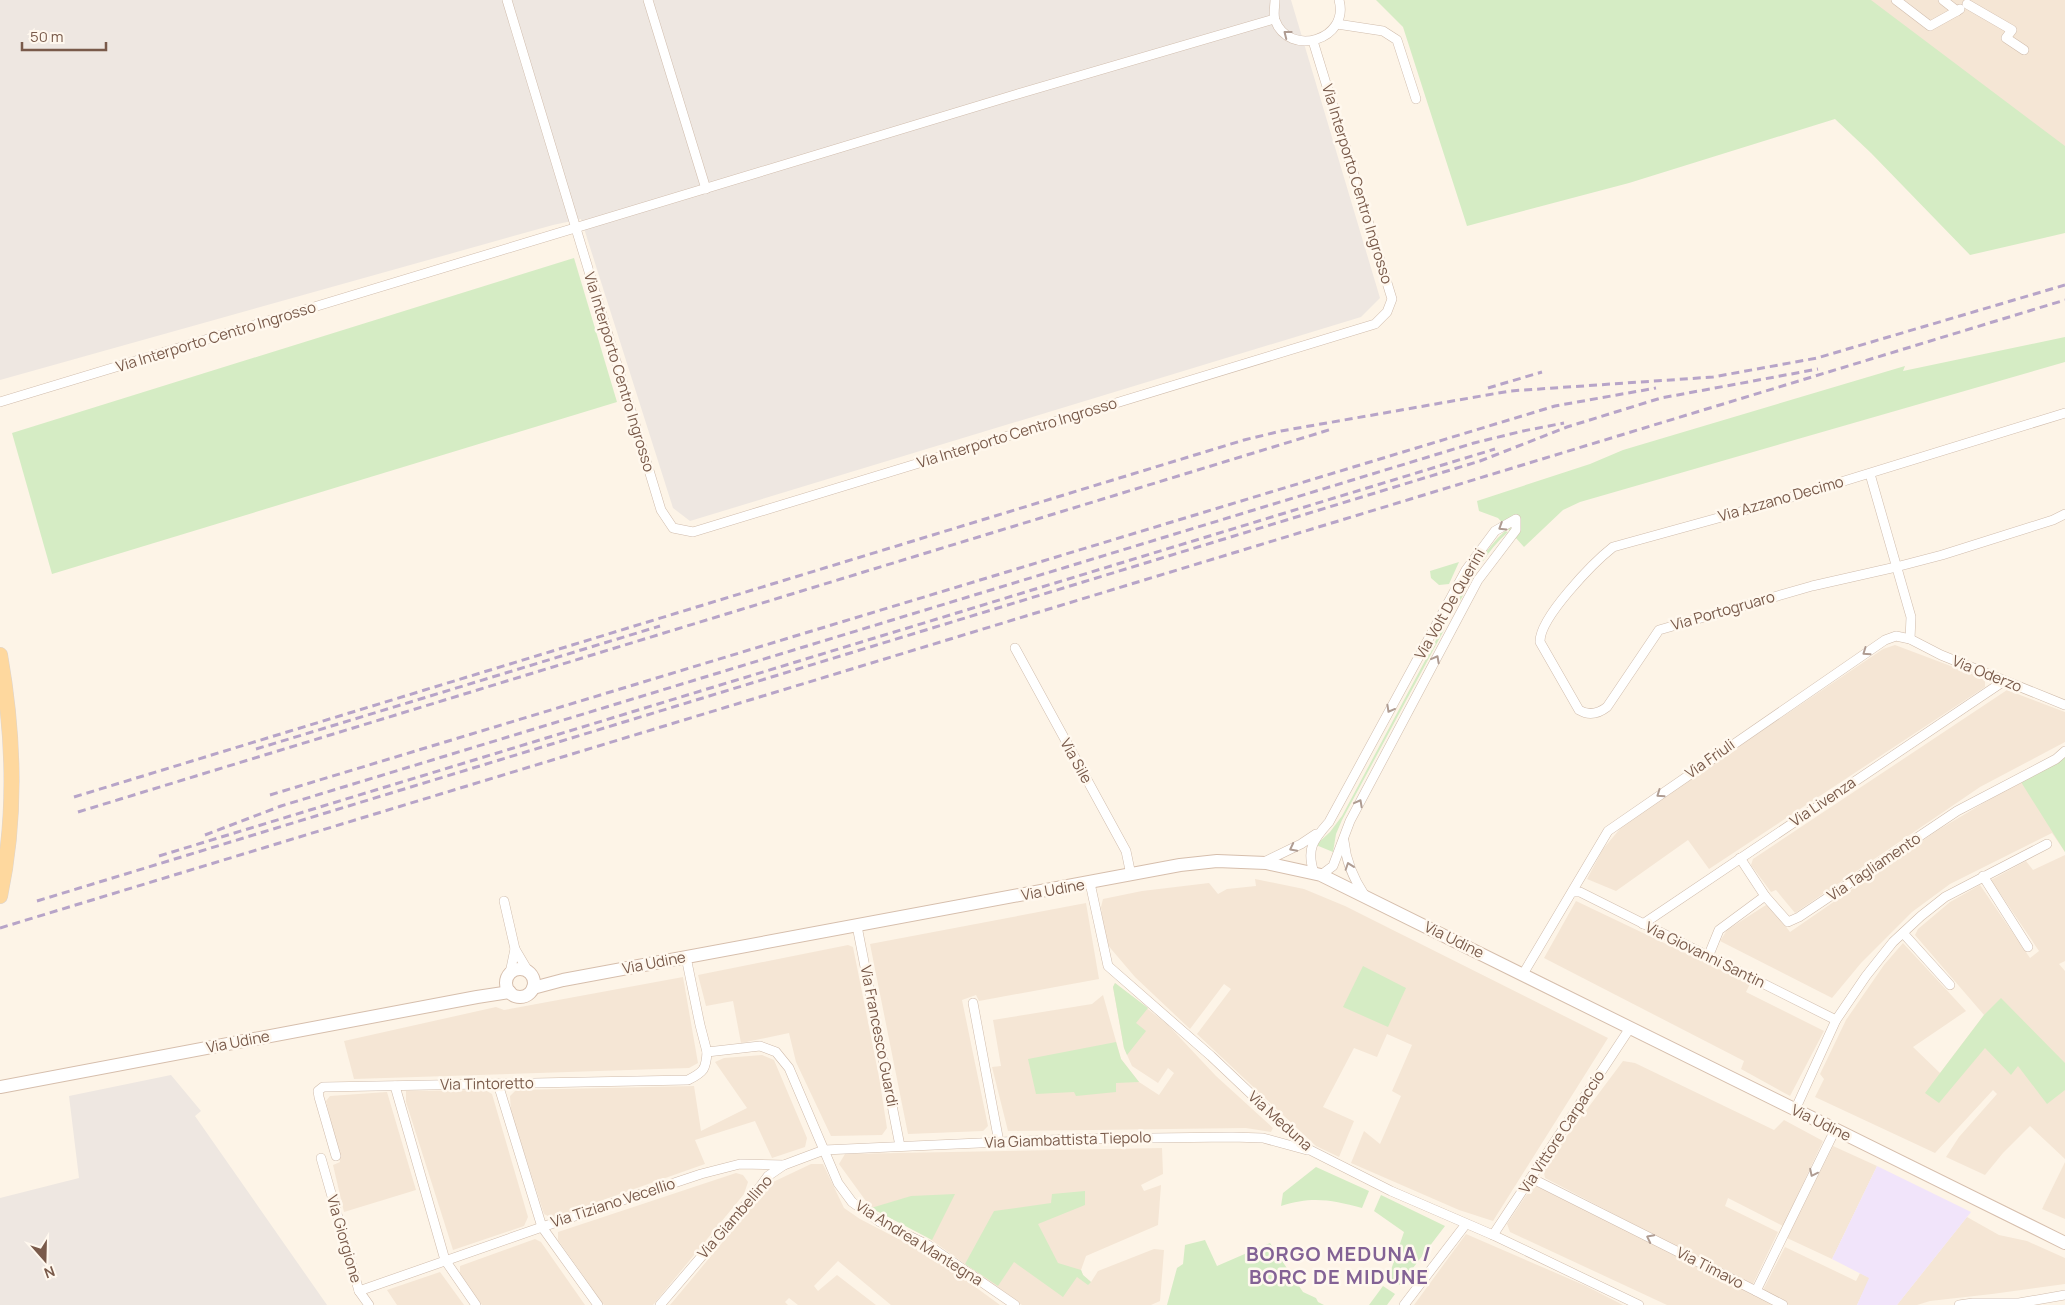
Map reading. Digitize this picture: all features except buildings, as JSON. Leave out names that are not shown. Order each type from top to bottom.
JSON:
[{"type":"main road","points":[[0,655],[6,689],[12,748],[12,794],[6,866],[0,896]]},
{"type":"main road","name":"Via Udine","points":[[533,988],[563,980],[1180,865],[1217,861],[1261,863],[1317,874],[1365,896],[2065,1243]]},
{"type":"main road","points":[[518,969],[530,973],[534,980],[533,988],[522,996],[514,995],[509,983],[518,969]]},
{"type":"main road","name":"Via Udine","points":[[530,973],[563,980]]},
{"type":"main road","name":"Via Udine","points":[[0,1087],[476,996],[509,983]]},
{"type":"street","name":"Via Interporto Centro Ingrosso","points":[[507,0],[661,510],[673,528],[693,532],[1375,324],[1386,312],[1392,298],[1313,41]]},
{"type":"street","points":[[648,0],[706,189]]},
{"type":"street","points":[[1275,0],[1274,19],[1282,31],[1291,38],[1301,41],[1322,39],[1331,33],[1341,14],[1340,0]]},
{"type":"street","points":[[1896,0],[1930,26],[1970,2],[2012,30],[2006,38],[2024,50]]},
{"type":"street","points":[[1942,0],[1957,11]]},
{"type":"street","name":"Via Interporto Centro Ingrosso","points":[[0,402],[1002,99],[1274,19]]},
{"type":"street","points":[[1337,24],[1383,31],[1397,40],[1416,99]]},
{"type":"street","name":"Via Azzano Decimo","points":[[1540,642],[1542,629],[1569,591],[1596,560],[1613,547],[1870,474],[2065,414]]},
{"type":"street","points":[[1870,474],[1911,617],[1910,639]]},
{"type":"street","name":"Via Portogruaro","points":[[1540,642],[1579,710],[1595,714],[1607,707],[1659,630],[1812,586],[1896,567],[2025,529],[2065,514]]},
{"type":"street","name":"Via Volt De Querini","points":[[1516,519],[1516,530],[1478,580],[1453,626],[1344,832],[1333,866],[1317,874],[1310,862],[1310,852],[1314,840],[1329,822],[1466,570],[1495,531],[1516,519]]},
{"type":"street","points":[[1440,618],[1453,626]]},
{"type":"street","name":"Via Friuli","points":[[1523,974],[1568,896],[1574,892],[1575,885],[1608,831],[1621,820],[1875,645],[1896,636],[1910,639]]},
{"type":"street","name":"Via Oderzo","points":[[1910,639],[1941,655],[2065,705]]},
{"type":"street","name":"Via Sile","points":[[1014,648],[1126,851],[1131,875]]},
{"type":"street","name":"Via Livenza","points":[[1643,924],[2004,681]]},
{"type":"street","name":"Via Tagliamento","points":[[1765,896],[1788,922],[1813,909],[1957,811],[2056,759],[2065,751]]},
{"type":"street","name":"Via Volt De Querini","points":[[1261,863],[1301,844],[1323,829]]},
{"type":"street","points":[[1344,832],[1347,862],[1355,881],[1365,896]]},
{"type":"street","points":[[1795,1110],[1836,1020],[1866,976],[1893,942],[1945,898],[1983,876],[2047,844]]},
{"type":"street","points":[[1708,957],[1719,930],[1765,896],[1740,858]]},
{"type":"street","points":[[1983,876],[2028,946]]},
{"type":"street","name":"Via Meduna","points":[[1090,883],[1108,966],[1210,1056],[1310,1150],[1391,1192],[1493,1235],[1640,1305]]},
{"type":"street","name":"Via Giovanni Santin","points":[[1574,892],[1580,892],[1836,1020]]},
{"type":"street","points":[[504,901],[515,949],[530,973]]},
{"type":"street","name":"Via Francesco Guardi","points":[[857,926],[900,1146]]},
{"type":"street","points":[[1903,933],[1950,985]]},
{"type":"street","points":[[509,983],[515,949]]},
{"type":"street","points":[[686,957],[707,1052]]},
{"type":"street","points":[[973,1002],[1000,1142]]},
{"type":"street","name":"Via Vittore Carpaccio","points":[[1493,1235],[1630,1028]]},
{"type":"street","name":"Via Andrea Mantegna","points":[[707,1052],[760,1046],[776,1052],[789,1068],[838,1183],[852,1202],[880,1222],[928,1245],[1016,1305]]},
{"type":"street","name":"Via Tintoretto","points":[[336,1156],[318,1091],[323,1087],[688,1080],[701,1074],[706,1063],[707,1052]]},
{"type":"street","points":[[498,1084],[542,1226],[598,1305]]},
{"type":"street","points":[[395,1086],[445,1260],[476,1305]]},
{"type":"street","name":"Via Timavo","points":[[1531,1178],[1756,1291],[1835,1130]]},
{"type":"street","name":"Via Giambattista Tiepolo","points":[[824,1150],[1000,1142],[1232,1137],[1263,1138],[1310,1150]]},
{"type":"street","name":"Via Giambellino","points":[[660,1305],[768,1176],[784,1165],[824,1150]]},
{"type":"street","name":"Via Giorgione","points":[[321,1158],[358,1291],[445,1260]]},
{"type":"street","name":"Via Tiziano Vecellio","points":[[445,1260],[701,1174],[740,1164],[784,1165]]},
{"type":"street","points":[[1404,1305],[1466,1224]]},
{"type":"street","points":[[358,1291],[369,1305]]},
{"type":"street","points":[[1756,1291],[1783,1305]]},
{"type":"street","points":[[1959,1305],[1973,1302],[2019,1303],[2065,1295]]},
{"type":"shaded area","points":[[0,0],[1291,0],[1380,298],[1361,317],[690,521],[673,508],[581,219],[553,225],[0,380]]},
{"type":"shaded area","points":[[1865,0],[2065,0],[2065,147]]},
{"type":"shaded area","points":[[1895,645],[1980,677],[1985,681],[1985,687],[1709,869],[1688,840],[1616,891],[1587,879],[1603,849],[1624,824],[1883,649]]},
{"type":"shaded area","points":[[2007,690],[2065,712],[2065,742],[1980,787],[1795,913],[1776,890],[1771,892],[1751,865],[1753,859]]},
{"type":"shaded area","points":[[2065,755],[2065,852],[2052,833],[1950,884],[1912,912],[1861,963],[1832,998],[1720,941],[1727,930],[1766,905],[1772,908],[1790,932],[1938,830]]},
{"type":"shaded area","points":[[2065,855],[2065,961],[2059,964],[2065,971],[2065,1159],[2030,1126],[2003,1153],[1985,1175],[1946,1157],[1959,1137],[1997,1094],[1993,1090],[1935,1153],[1815,1097],[1824,1079],[1820,1074],[1846,1020],[1884,965],[1903,943],[1966,1011],[1913,1047],[1940,1073],[1984,1015],[1915,935],[1918,929],[1950,902],[1980,885],[2030,958],[2039,951],[1991,880],[2026,861],[2033,870]]},
{"type":"shaded area","points":[[1255,879],[1304,889],[1345,906],[1608,1038],[1493,1221],[1459,1210],[1351,1163],[1364,1131],[1380,1144],[1401,1096],[1392,1091],[1412,1045],[1387,1034],[1377,1057],[1354,1048],[1323,1107],[1354,1121],[1339,1157],[1316,1146],[1197,1034],[1231,989],[1224,984],[1190,1029],[1135,977],[1106,943],[1101,907],[1103,899],[1142,891],[1209,883],[1218,894],[1227,889],[1256,886]]},
{"type":"shaded area","points":[[1576,901],[1750,984],[1746,992],[1824,1031],[1790,1096],[1741,1069],[1744,1061],[1544,958]]},
{"type":"shaded area","points":[[1086,903],[1099,979],[979,1001],[976,995],[962,1000],[988,1126],[983,1131],[908,1134],[870,944]]},
{"type":"shaded area","points":[[848,945],[853,947],[879,1077],[887,1128],[882,1135],[831,1136],[796,1062],[789,1033],[741,1043],[733,1001],[706,1006],[698,975]]},
{"type":"shaded area","points":[[683,977],[698,1063],[689,1068],[354,1079],[344,1041],[496,1007],[504,1010]]},
{"type":"shaded area","points":[[1115,983],[1168,1025],[1216,1076],[1273,1128],[1271,1132],[1246,1128],[1008,1131],[992,1067],[1001,1066],[993,1020],[1092,1004],[1103,995],[1121,1059],[1139,1082],[1159,1095],[1174,1073],[1168,1068],[1158,1083],[1132,1066],[1124,1048],[1113,987]]},
{"type":"shaded area","points":[[762,1055],[774,1060],[807,1138],[805,1147],[772,1158],[755,1121],[695,1140],[705,1164],[552,1218],[544,1214],[511,1112],[510,1096],[516,1090],[694,1086],[701,1131],[747,1108],[715,1062],[724,1058]]},
{"type":"shaded area","points":[[1623,1061],[1635,1063],[1774,1130],[1784,1120],[1823,1141],[1783,1226],[1728,1198],[1725,1206],[1778,1232],[1752,1286],[1545,1178],[1543,1168]]},
{"type":"shaded area","points":[[171,1075],[201,1111],[195,1116],[327,1305],[0,1305],[0,1198],[79,1178],[69,1096]]},
{"type":"shaded area","points":[[485,1090],[492,1094],[528,1217],[524,1226],[453,1250],[406,1102],[406,1091]]},
{"type":"shaded area","points":[[387,1092],[416,1190],[344,1212],[333,1165],[340,1162],[326,1101],[330,1096]]},
{"type":"shaded area","points":[[1833,1146],[1877,1166],[1832,1259],[1787,1238]]},
{"type":"shaded area","points":[[1162,1148],[1163,1174],[1141,1185],[1144,1191],[1161,1185],[1158,1225],[1086,1256],[1081,1270],[1083,1275],[1091,1282],[1098,1271],[1154,1249],[1164,1250],[1160,1301],[1151,1305],[1022,1305],[923,1234],[871,1208],[839,1164],[845,1154]]},
{"type":"shaded area","points":[[2065,1162],[2065,1219],[2042,1209]]},
{"type":"shaded area","points":[[811,1164],[823,1164],[844,1208],[860,1219],[937,1259],[1000,1305],[891,1305],[838,1261],[814,1286],[818,1291],[837,1275],[876,1305],[798,1305],[789,1298],[785,1302],[788,1305],[670,1305],[773,1182]]},
{"type":"shaded area","points":[[1877,1166],[1971,1212],[1897,1305],[1857,1305],[1869,1278],[1832,1259]]},
{"type":"shaded area","points":[[736,1173],[743,1175],[748,1182],[744,1194],[653,1305],[604,1305],[558,1240],[558,1232]]},
{"type":"shaded area","points":[[1538,1186],[1774,1305],[1667,1305],[1510,1232],[1507,1224],[1531,1188]]},
{"type":"shaded area","points":[[1967,1217],[1999,1235],[2027,1241],[2065,1258],[2065,1284],[1930,1301],[1917,1305],[1897,1305]]},
{"type":"shaded area","points":[[1466,1234],[1586,1286],[1623,1305],[1414,1305]]},
{"type":"shaded area","points":[[535,1239],[541,1242],[585,1305],[482,1305],[460,1275],[460,1266]]},
{"type":"shaded area","points":[[1785,1247],[1856,1281],[1860,1273],[1870,1278],[1857,1305],[1789,1305],[1762,1292]]},
{"type":"shaded area","points":[[440,1272],[464,1305],[397,1305],[387,1290]]},
{"type":"green space","points":[[1376,0],[1871,0],[2065,146],[2065,233],[1970,255],[1871,153],[1835,119],[1629,183],[1467,226],[1403,27]]},
{"type":"green space","points":[[574,258],[617,402],[52,574],[12,433]]},
{"type":"green space","points":[[2065,337],[2065,362],[1580,502],[1563,510],[1524,547],[1498,518],[1479,511],[1477,501],[1590,464],[1623,450],[1905,366],[1903,371]]},
{"type":"green space","points":[[1505,531],[1508,532],[1493,547],[1460,601],[1458,600],[1478,563],[1497,538]]},
{"type":"green space","points":[[1459,562],[1449,584],[1439,585],[1431,578],[1430,571]]},
{"type":"green space","points":[[1442,629],[1444,630],[1342,820],[1336,834],[1333,852],[1316,845],[1330,832],[1342,816]]},
{"type":"green space","points":[[2065,755],[2065,852],[2021,782]]},
{"type":"green space","points":[[1363,966],[1406,988],[1388,1027],[1343,1007]]},
{"type":"green space","points":[[1115,983],[1148,1008],[1136,1023],[1146,1031],[1127,1055],[1124,1048],[1113,987]]},
{"type":"green space","points":[[2001,998],[2065,1063],[2065,1090],[2047,1104],[2018,1066],[2011,1075],[1985,1048],[1939,1103],[1925,1093],[1984,1015]]},
{"type":"green space","points":[[1116,1042],[1121,1059],[1139,1082],[1116,1083],[1116,1092],[1076,1096],[1074,1092],[1036,1094],[1028,1059]]},
{"type":"green space","points":[[1316,1167],[1369,1191],[1362,1208],[1322,1200],[1303,1201],[1281,1206],[1283,1193]]},
{"type":"green space","points":[[1085,1191],[1085,1205],[1038,1224],[1058,1263],[1081,1270],[1083,1275],[1091,1282],[1088,1285],[1077,1277],[1063,1297],[1014,1262],[998,1286],[965,1264],[994,1211],[1051,1203],[1052,1194]]},
{"type":"green space","points":[[955,1194],[932,1240],[871,1208],[911,1196]]},
{"type":"green space","points":[[1381,1195],[1445,1226],[1400,1285],[1390,1279],[1392,1267],[1404,1232],[1374,1211]]},
{"type":"green space","points":[[1205,1240],[1217,1266],[1270,1243],[1303,1292],[1316,1298],[1318,1302],[1324,1305],[1167,1305],[1177,1268],[1183,1264],[1185,1245]]},
{"type":"green space","points":[[1383,1286],[1395,1294],[1387,1305],[1369,1305]]},
{"type":"railway","points":[[74,797],[1244,440],[1281,431],[1510,391],[1713,377],[1817,358],[2065,285]]},
{"type":"railway","points":[[0,928],[2065,300]]},
{"type":"railway","points":[[37,901],[1480,461],[1567,427],[1661,398],[1818,369]]},
{"type":"railway","points":[[1488,388],[1542,372]]},
{"type":"railway","points":[[270,795],[1555,406],[1656,388]]},
{"type":"railway","points":[[205,835],[281,806],[1474,443],[1564,423]]},
{"type":"railway","points":[[78,812],[1332,429]]},
{"type":"railway","points":[[159,856],[1495,449]]},
{"type":"railway","points":[[256,749],[660,626]]},
{"type":"district","name":"BORGO MEDUNA / BORC DE MIDUNE","points":[[1339,1266]]}]
